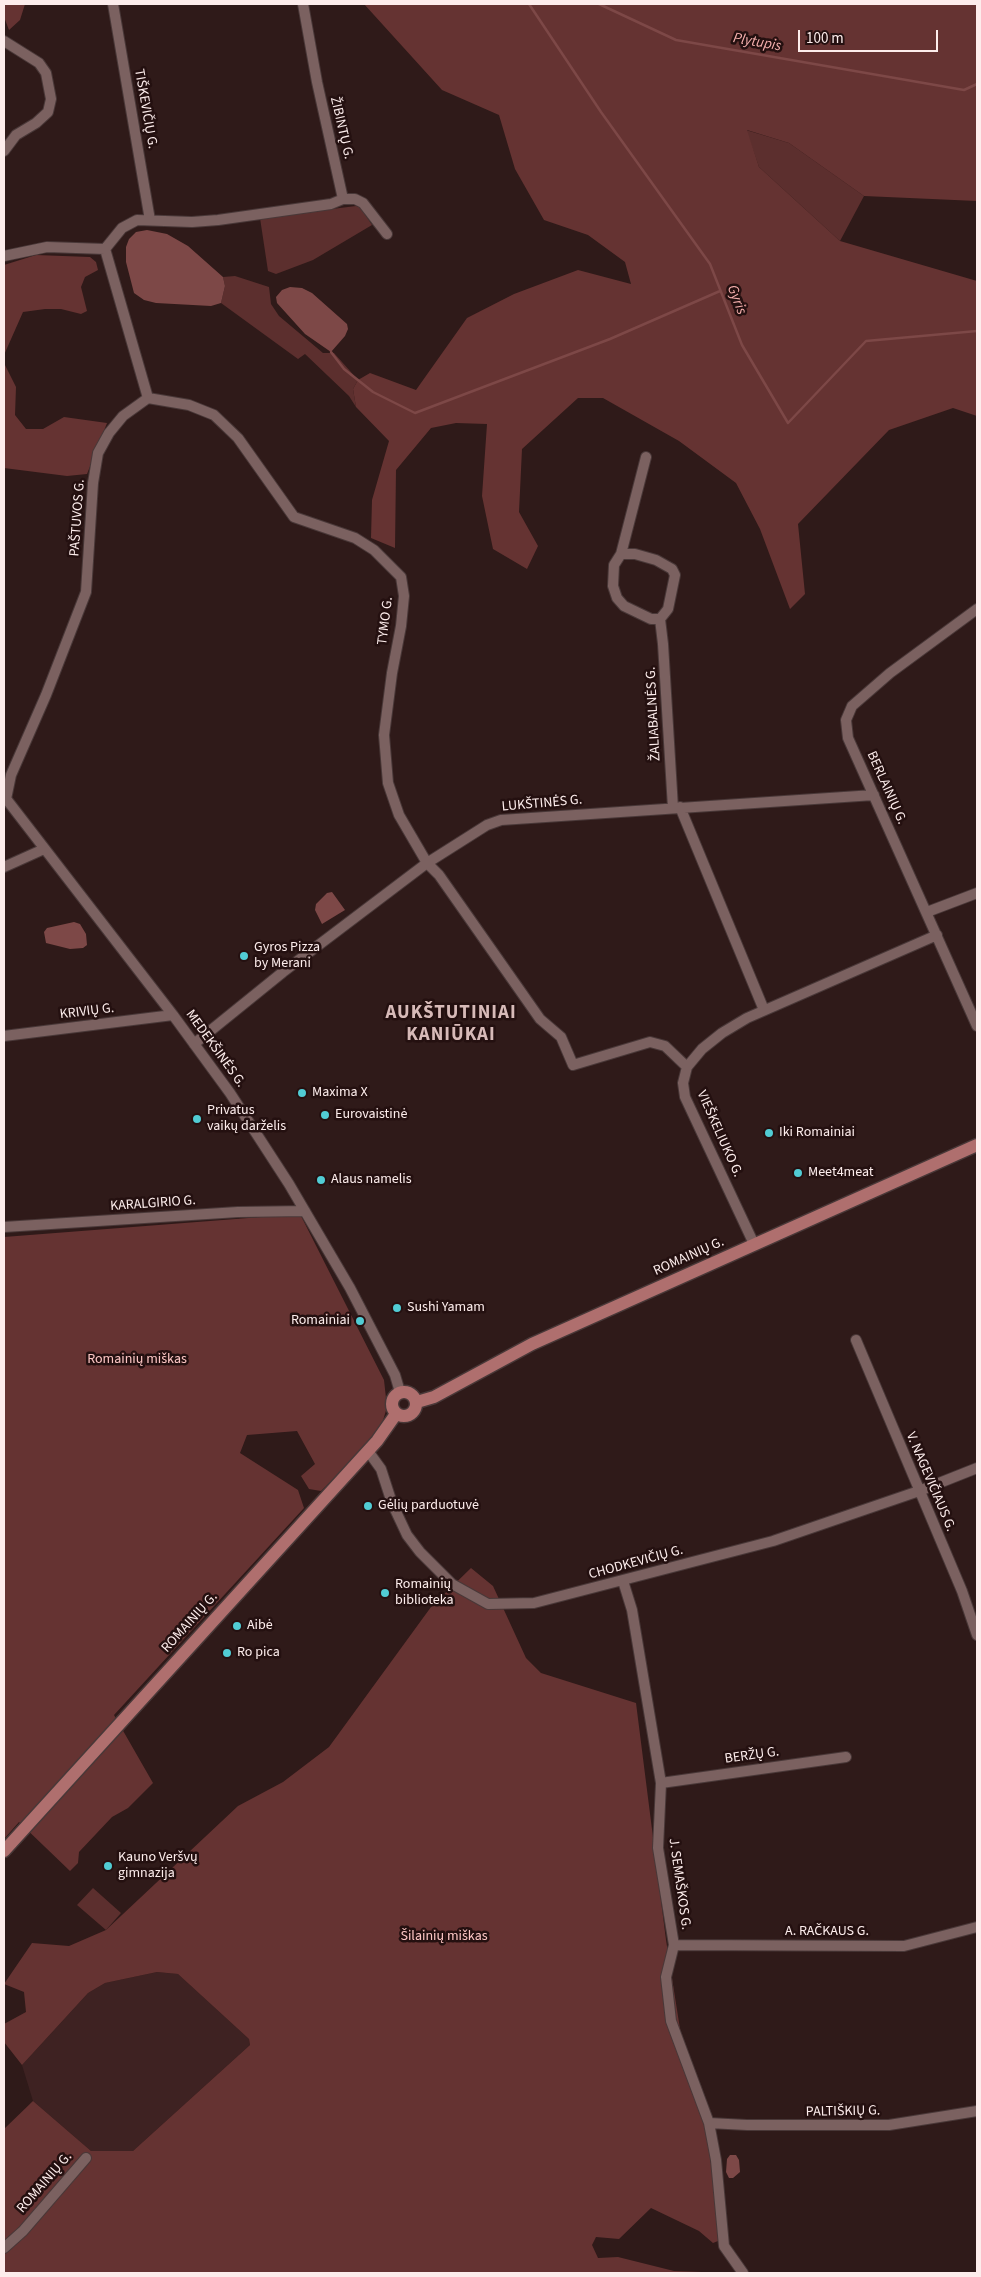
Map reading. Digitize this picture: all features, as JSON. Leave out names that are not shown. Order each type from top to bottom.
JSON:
[{"type":"main road","name":"ROMAINIŲ G.","points":[[417,1402],[434,1397],[532,1344],[977,1144]]},
{"type":"main road","points":[[400,1392],[409,1393],[417,1402],[415,1411],[408,1416],[396,1414],[392,1402],[400,1392]]},
{"type":"main road","name":"ROMAINIŲ G.","points":[[4,1851],[368,1451],[396,1414]]},
{"type":"street","name":"TIŠKEVIČIŲ G.","points":[[113,4],[150,220]]},
{"type":"street","name":"ŽIBINTŲ G.","points":[[303,4],[317,82],[343,199]]},
{"type":"street","points":[[4,41],[39,63],[46,73],[51,99],[48,112],[36,123],[16,135],[4,151]]},
{"type":"street","points":[[105,249],[122,228],[137,220],[192,222],[218,220],[331,204],[343,199],[356,199],[363,203],[386,234]]},
{"type":"street","points":[[4,256],[65,246],[105,249]]},
{"type":"street","points":[[105,249],[148,398]]},
{"type":"street","name":"PAŠTUVOS G.","points":[[5,798],[11,775],[46,695],[86,592],[93,483],[98,453],[109,433],[123,416],[148,398]]},
{"type":"street","name":"TYMO G.","points":[[148,398],[188,405],[214,415],[238,438],[294,517],[355,538],[374,550],[401,577],[404,596],[401,626],[392,673],[384,735],[388,783],[400,816],[427,863],[439,875],[536,1013],[561,1037],[573,1065],[650,1042],[665,1046],[687,1067]]},
{"type":"street","points":[[621,554],[635,554],[656,560],[672,569],[675,583],[668,609],[660,619],[651,619],[624,606],[617,598],[613,586],[614,564],[621,554],[646,457]]},
{"type":"street","name":"BERLAINIŲ G.","points":[[977,609],[890,673],[852,706],[847,713],[846,729],[848,738],[928,912],[977,1026]]},
{"type":"street","name":"ŽALIABALNĖS G.","points":[[660,619],[676,807]]},
{"type":"street","name":"LUKŠTINĖS G.","points":[[194,1044],[290,967],[427,863],[487,825],[501,820],[676,807],[874,796]]},
{"type":"street","name":"MEDEKŠINĖS G.","points":[[5,798],[173,1015],[235,1101],[305,1211],[350,1288],[395,1375],[400,1392]]},
{"type":"street","points":[[676,807],[764,1010]]},
{"type":"street","points":[[4,866],[44,849]]},
{"type":"street","points":[[928,912],[977,893]]},
{"type":"street","points":[[687,1067],[693,1057],[722,1033],[764,1010],[937,935]]},
{"type":"street","name":"KRIVIŲ G.","points":[[4,1036],[173,1015]]},
{"type":"street","name":"VIEŠKELIUKO G.","points":[[687,1067],[683,1082],[685,1097],[754,1244]]},
{"type":"street","name":"KARALGIRIO G.","points":[[4,1227],[238,1212],[305,1211]]},
{"type":"street","name":"V. NAGEVIČIAUS G.","points":[[856,1340],[962,1591],[977,1635]]},
{"type":"street","name":"CHODKEVIČIŲ G.","points":[[368,1451],[381,1470],[392,1503],[407,1534],[420,1552],[452,1584],[488,1604],[534,1603],[773,1541],[919,1491],[977,1468]]},
{"type":"street","name":"J. SEMAŠKOS G.","points":[[623,1581],[632,1610],[661,1783],[658,1848],[674,1945],[666,1977],[671,2021],[709,2123],[716,2160],[724,2246],[743,2273]]},
{"type":"street","name":"BERŽŲ G.","points":[[661,1783],[846,1756]]},
{"type":"street","name":"A. RAČKAUS G.","points":[[674,1945],[904,1946],[977,1927]]},
{"type":"street","name":"PALTIŠKIŲ G.","points":[[709,2123],[747,2125],[889,2125],[977,2111]]},
{"type":"street","name":"ROMAINIŲ G.","points":[[4,2248],[23,2231],[86,2158]]},
{"type":"shaded area","points":[[746,130],[789,143],[864,196],[840,241],[759,167]]},
{"type":"shaded area","points":[[360,207],[372,225],[313,260],[276,274],[268,271],[260,218]]},
{"type":"shaded area","points":[[147,230],[167,234],[188,246],[223,277],[225,286],[221,303],[211,306],[156,303],[144,300],[134,293],[126,262],[126,247],[129,239],[136,232]]},
{"type":"shaded area","points":[[235,276],[269,287],[271,304],[279,316],[323,353],[334,353],[358,380],[353,389],[356,407],[349,396],[305,354],[298,359],[221,303],[225,286],[223,277]]},
{"type":"shaded area","points":[[290,287],[302,288],[312,293],[347,324],[348,329],[345,336],[331,352],[305,334],[277,303],[276,297],[282,290]]},
{"type":"shaded area","points":[[332,892],[345,910],[322,924],[315,910],[316,904],[327,893]]},
{"type":"shaded area","points":[[74,922],[80,924],[86,934],[87,945],[83,948],[70,949],[46,943],[44,932],[47,928]]},
{"type":"shaded area","points":[[93,1888],[121,1913],[106,1930],[77,1905]]},
{"type":"shaded area","points":[[157,1972],[178,1974],[249,2039],[250,2045],[133,2151],[91,2151],[33,2101],[22,2065],[88,1993],[105,1983]]},
{"type":"shaded area","points":[[730,2155],[736,2155],[739,2160],[740,2172],[733,2178],[729,2178],[726,2172],[727,2159]]},
{"type":"green space","points":[[4,4],[25,4],[20,20],[9,30],[4,17]]},
{"type":"green space","points":[[364,4],[977,4],[977,201],[864,196],[789,143],[747,130],[759,167],[840,241],[977,281],[977,416],[953,408],[889,430],[798,524],[805,594],[790,609],[760,529],[736,483],[679,441],[603,398],[578,398],[522,449],[519,512],[538,546],[527,569],[493,549],[482,496],[487,424],[456,423],[431,428],[396,470],[395,548],[371,538],[372,500],[389,441],[356,407],[353,389],[358,380],[370,373],[416,390],[467,318],[514,294],[578,270],[631,284],[625,262],[588,235],[544,220],[515,169],[499,115],[442,90]]},
{"type":"green space","points":[[36,255],[90,257],[96,262],[98,270],[85,277],[81,287],[87,311],[81,314],[61,309],[23,312],[4,355],[4,265]]},
{"type":"green space","points":[[4,363],[16,387],[15,415],[26,429],[43,429],[64,417],[107,423],[87,474],[67,476],[4,468]]},
{"type":"green space","name":"Romainių miškas","points":[[300,1214],[384,1380],[387,1407],[379,1434],[321,1491],[309,1489],[301,1476],[315,1464],[297,1431],[247,1435],[240,1453],[298,1490],[304,1508],[114,1715],[153,1783],[128,1808],[112,1817],[79,1852],[78,1863],[70,1871],[19,1822],[4,1839],[4,1237]]},
{"type":"green space","name":"Šilainių miškas","points":[[471,1568],[493,1586],[526,1658],[541,1673],[636,1703],[666,1940],[686,2067],[707,2134],[721,2236],[718,2241],[713,2243],[699,2231],[651,2208],[619,2239],[596,2237],[592,2245],[598,2258],[618,2257],[674,2271],[730,2273],[4,2273],[4,2129],[33,2101],[91,2151],[133,2151],[250,2045],[249,2039],[178,1974],[157,1972],[105,1983],[88,1993],[22,2065],[4,2042],[4,2024],[26,2012],[24,1992],[4,1984],[32,1943],[69,1946],[106,1930],[238,1806],[283,1782],[329,1747],[431,1607]]},
{"type":"waterway","name":"Gyris","points":[[529,4],[601,112],[710,264],[742,345],[788,423],[866,341],[977,331]]},
{"type":"waterway","name":"Plytupis","points":[[599,4],[676,40],[964,90],[977,84]]},
{"type":"waterway","points":[[331,352],[344,369],[373,392],[415,413],[610,339],[720,291]]},
{"type":"place","name":"Gyros Pizza by Merani","points":[[244,956]]},
{"type":"place","name":"Maxima X","points":[[302,1093]]},
{"type":"place","name":"Eurovaistinė","points":[[325,1115]]},
{"type":"place","name":"Privatus vaikų darželis","points":[[197,1119]]},
{"type":"place","name":"Iki Romainiai","points":[[769,1133]]},
{"type":"place","name":"Meet4meat","points":[[798,1173]]},
{"type":"place","name":"Alaus namelis","points":[[321,1180]]},
{"type":"place","name":"Sushi Yamam","points":[[397,1308]]},
{"type":"place","name":"Romainiai","points":[[360,1321]]},
{"type":"place","name":"Gėlių parduotuvė","points":[[368,1506]]},
{"type":"place","name":"Romainių biblioteka","points":[[385,1593]]},
{"type":"place","name":"Aibė","points":[[237,1626]]},
{"type":"place","name":"Ro pica","points":[[227,1653]]},
{"type":"place","name":"Kauno Veršvų gimnazija","points":[[108,1866]]},
{"type":"district","name":"AUKŠTUTINIAI KANIŪKAI","points":[[451,1025]]}]
